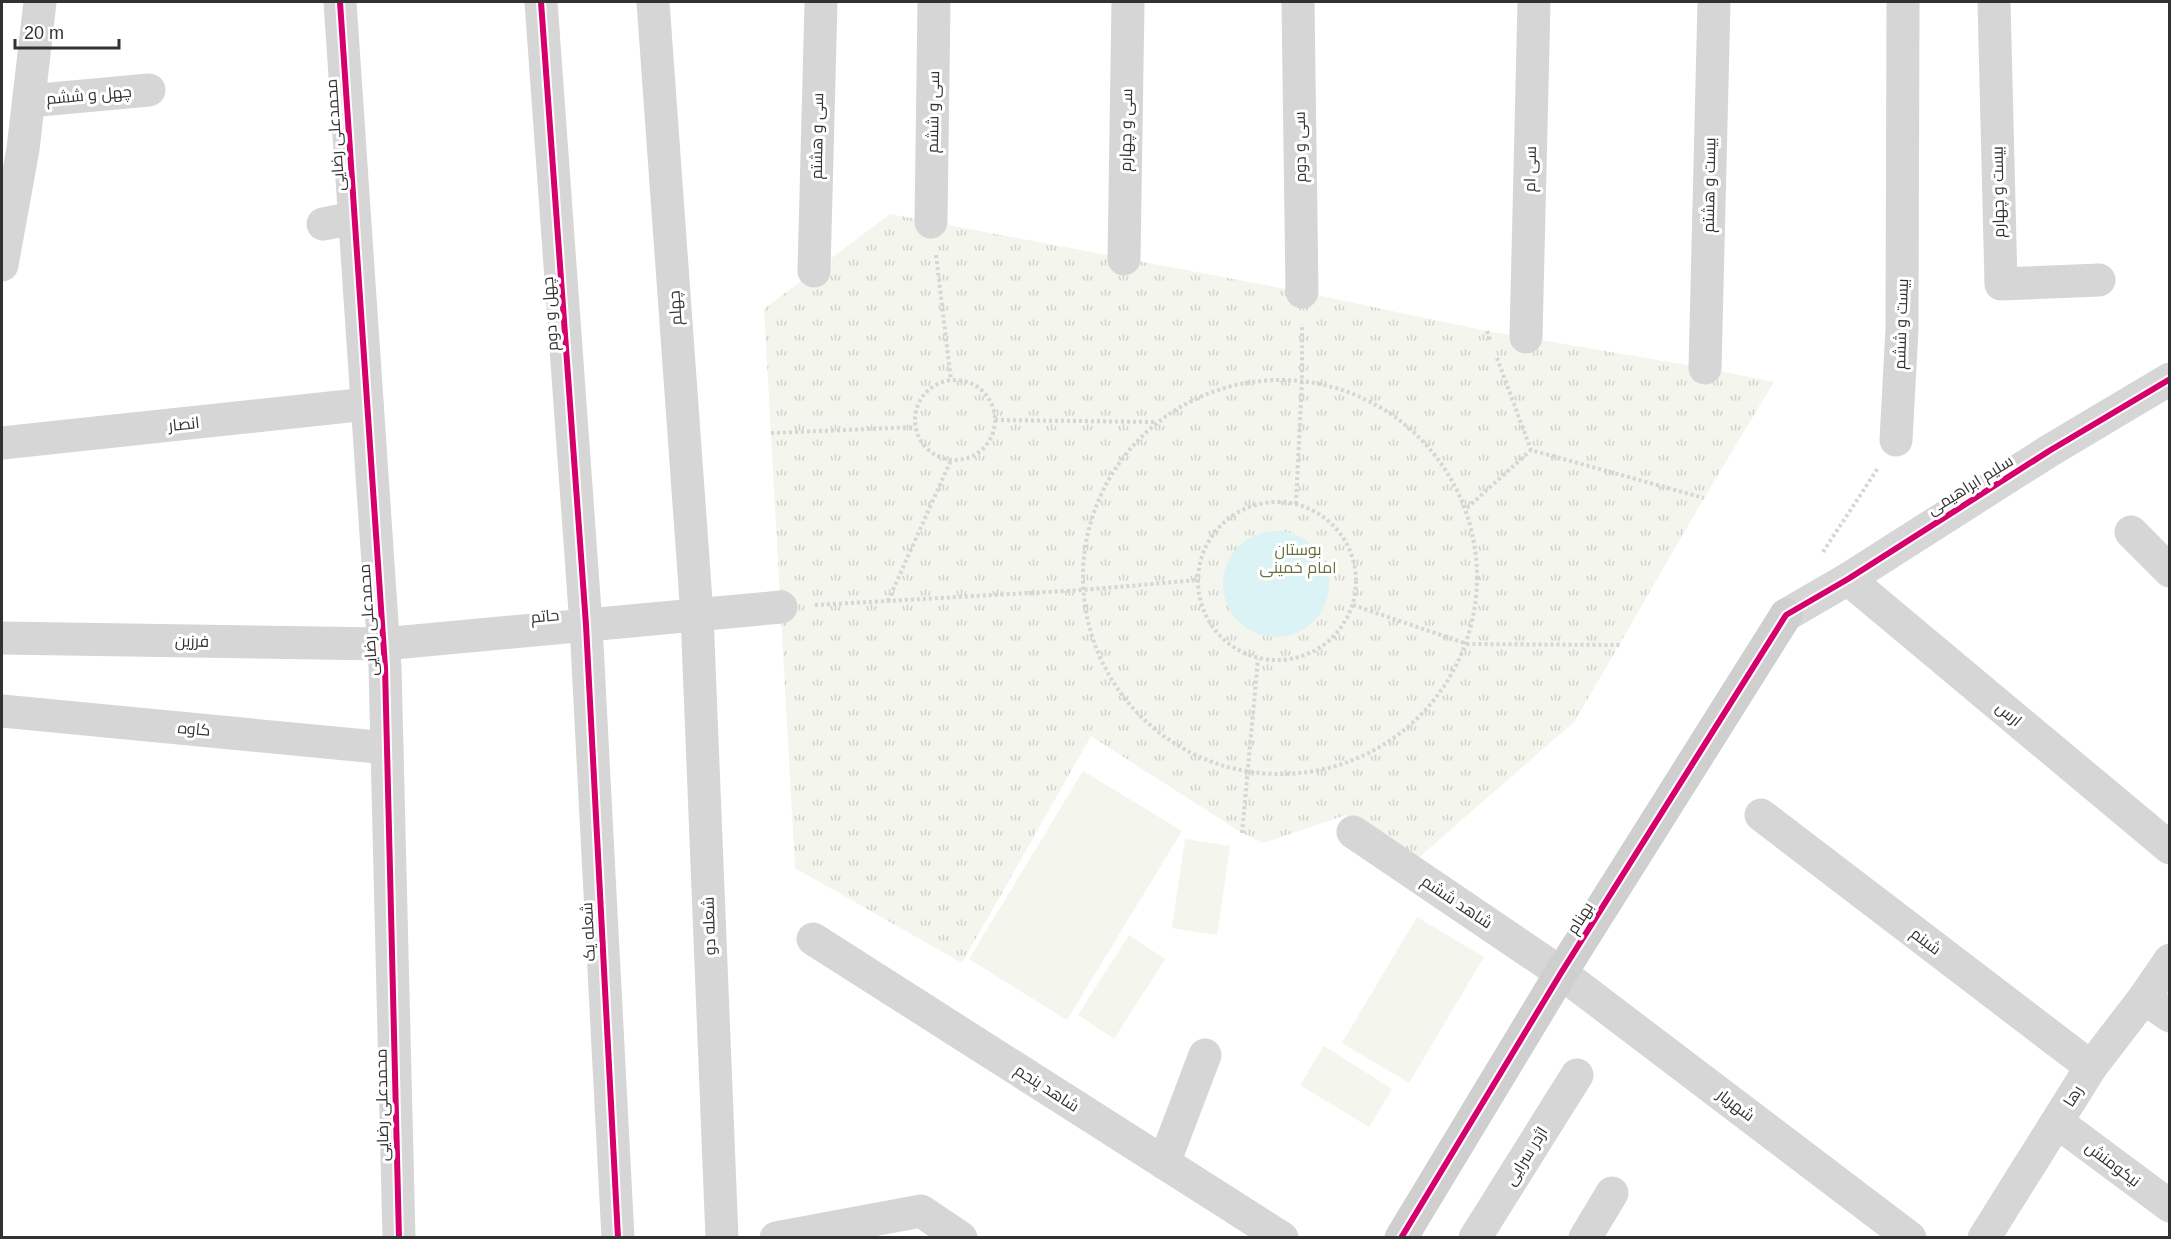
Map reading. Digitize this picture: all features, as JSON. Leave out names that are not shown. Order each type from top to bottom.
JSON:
[{"type":"street","name":"چهل و ششم","points":[[2,265],[24,149],[40,2]]},
{"type":"street","name":"محمدعلی رضایی","points":[[340,2],[339,221],[367,404],[383,644],[399,1238]]},
{"type":"street","name":"چهل و دوم","points":[[541,2],[586,626]]},
{"type":"street","name":"چهلم","points":[[653,2],[697,615]]},
{"type":"street","name":"سی و هشتم","points":[[814,271],[820,2]]},
{"type":"street","name":"سی و ششم","points":[[931,222],[934,2]]},
{"type":"street","name":"سی و چهارم","points":[[1124,259],[1128,2]]},
{"type":"street","name":"سی و دوم","points":[[1298,2],[1302,292]]},
{"type":"street","name":"سی ام","points":[[1526,337],[1534,2]]},
{"type":"street","name":"بیست و هشتم","points":[[1705,368],[1714,2]]},
{"type":"street","name":"بیست و ششم","points":[[1896,440],[1902,329],[1903,2]]},
{"type":"street","name":"بیست و چهارم","points":[[1994,2],[2001,285],[2099,280]]},
{"type":"street","name":"چهل و ششم","points":[[29,101],[149,90]]},
{"type":"street","name":"سلیم ابراهیمی","points":[[1785,615],[1848,579],[2049,451],[2169,380]]},
{"type":"street","name":"انصار","points":[[2,443],[367,404]]},
{"type":"street","points":[[2131,532],[2169,571]]},
{"type":"street","name":"ارس","points":[[1848,579],[2169,849]]},
{"type":"street","name":"حاتم","points":[[383,644],[781,607]]},
{"type":"street","name":"شعله دو","points":[[697,615],[722,1238]]},
{"type":"street","name":"بهنام","points":[[1401,1238],[1561,973],[1785,615]]},
{"type":"street","name":"شعله یک","points":[[586,626],[618,1238]]},
{"type":"street","name":"فرزین","points":[[2,638],[383,644]]},
{"type":"street","name":"کاوه","points":[[2,711],[387,748]]},
{"type":"street","name":"شبنم","points":[[1761,815],[2091,1067]]},
{"type":"street","name":"شاهد ششم","points":[[1353,832],[1561,973]]},
{"type":"street","name":"شاهد پنجم","points":[[813,939],[1282,1238]]},
{"type":"street","name":"رها","points":[[1984,1238],[2091,1067],[2157,1007],[2169,960]]},
{"type":"street","name":"شهریار","points":[[1561,973],[1910,1238]]},
{"type":"street","points":[[1164,1162],[1205,1055]]},
{"type":"street","name":"اژدر سرایی","points":[[1475,1238],[1577,1075]]},
{"type":"street","name":"نیکومنش","points":[[2057,1122],[2169,1206]]},
{"type":"street","points":[[1585,1238],[1612,1193]]},
{"type":"street","points":[[776,1238],[921,1211],[961,1238]]},
{"type":"path","points":[[931,222],[951,380]]},
{"type":"path","points":[[1296,504],[1302,379],[1302,292]]},
{"type":"path","points":[[1487,331],[1491,342]]},
{"type":"path","points":[[1495,352],[1531,450]]},
{"type":"path","points":[[1302,379],[1355,392],[1402,420],[1441,460],[1467,508],[1477,553],[1477,599],[1467,644],[1441,692],[1404,732],[1357,760],[1304,774],[1249,773],[1198,758],[1153,729],[1118,690],[1093,642],[1083,590],[1086,542],[1099,496],[1124,455],[1157,422],[1201,395],[1251,380],[1302,379]]},
{"type":"path","points":[[951,380],[965,380],[977,386],[987,395],[993,407],[995,420],[993,433],[986,445],[976,454],[965,459],[951,460],[928,449],[920,439],[915,427],[915,414],[919,401],[927,390],[939,383],[951,380]]},
{"type":"path","points":[[995,420],[1157,422]]},
{"type":"path","points":[[771,433],[915,427]]},
{"type":"path","points":[[1819,560],[1896,440]]},
{"type":"path","points":[[1467,508],[1531,450]]},
{"type":"path","points":[[1531,450],[1704,498]]},
{"type":"path","points":[[888,601],[951,460]]},
{"type":"path","points":[[1273,501],[1296,504],[1320,513],[1339,531],[1352,553],[1357,579],[1353,605],[1343,626],[1327,644],[1306,656],[1282,662],[1258,659],[1238,652],[1221,638],[1208,621],[1200,602],[1197,580],[1201,556],[1212,535],[1228,518],[1249,506],[1273,501]]},
{"type":"path","points":[[781,607],[1083,590],[1197,580]]},
{"type":"path","points":[[1353,605],[1467,644],[1620,645]]},
{"type":"path","points":[[1242,833],[1258,659]]},
{"type":"green space","name":"بوستان امام خمینی","points":[[890,214],[1302,292],[1487,331],[1774,382],[1575,721],[1416,860],[1346,815],[1263,843],[1242,833],[1091,736],[962,963],[795,868],[764,309]]},
{"type":"green space","points":[[1083,771],[1182,831],[1067,1020],[969,959]]},
{"type":"green space","points":[[1185,839],[1230,846],[1217,935],[1172,928]]},
{"type":"green space","points":[[1417,917],[1484,957],[1409,1083],[1342,1043]]},
{"type":"green space","points":[[1129,935],[1165,959],[1114,1039],[1078,1015]]},
{"type":"green space","points":[[1324,1046],[1392,1089],[1369,1127],[1300,1085]]},
{"type":"water","points":[[1276,531],[1296,535],[1313,547],[1325,564],[1329,584],[1325,604],[1313,621],[1296,633],[1276,637],[1256,633],[1239,621],[1227,604],[1223,584],[1227,564],[1239,547],[1256,535]]},
{"type":"cycle path","points":[[340,2],[385,667],[399,1238]]},
{"type":"cycle path","points":[[541,2],[586,625],[618,1238]]},
{"type":"cycle path","points":[[1401,1238],[1561,973],[1786,615],[1848,579],[2049,451],[2170,379]]}]
